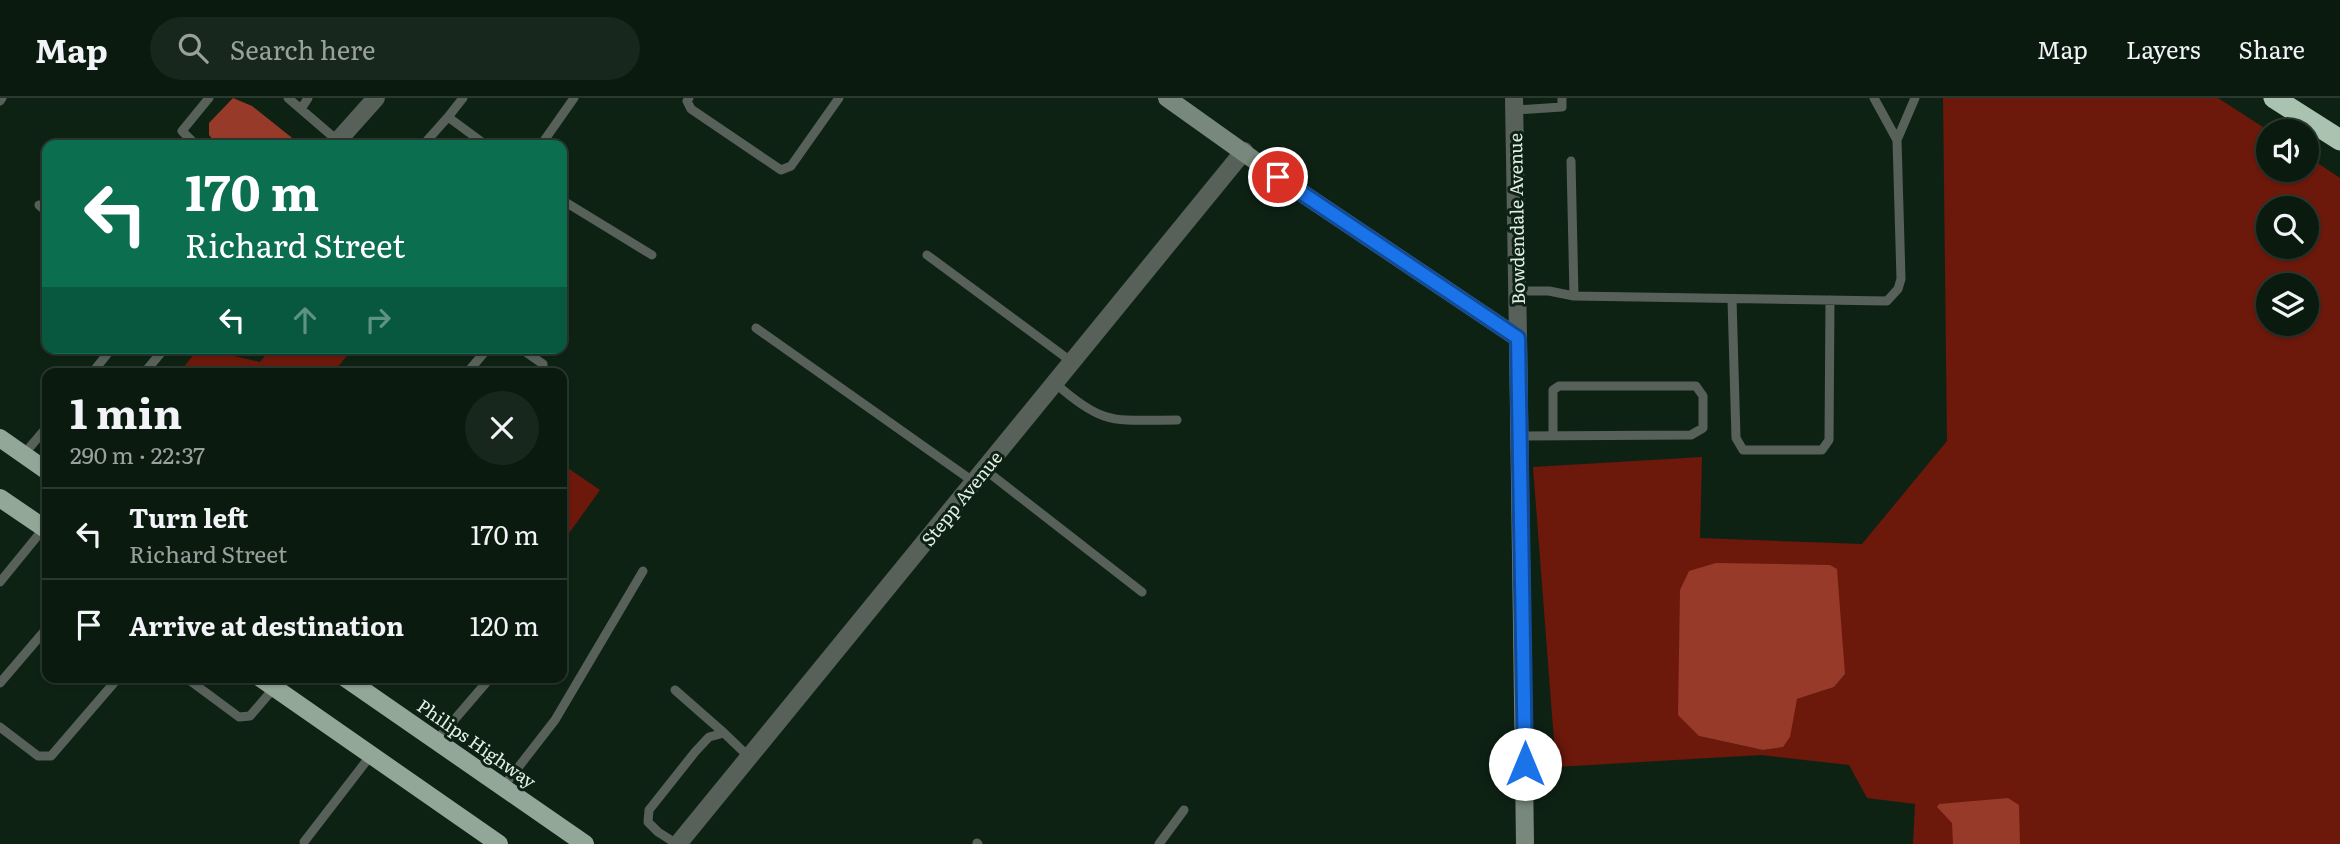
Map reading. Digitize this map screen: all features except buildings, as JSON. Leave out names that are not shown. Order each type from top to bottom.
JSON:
[{"type":"highway","points":[[2274,98],[2340,140]]},
{"type":"main road","points":[[0,438],[42,467]]},
{"type":"main road","points":[[0,498],[42,527]]},
{"type":"main road","points":[[267,683],[499,844]]},
{"type":"main road","name":"Philips Highway","points":[[353,683],[503,787],[574,841]]},
{"type":"street","points":[[339,140],[376,98]]},
{"type":"street","points":[[1167,98],[1518,338]]},
{"type":"street","name":"Bowdendale Avenue","points":[[1515,104],[1525,844]]},
{"type":"street","name":"Stepp Avenue","points":[[683,842],[749,757],[1244,151]]},
{"type":"lane","points":[[191,140],[182,131],[209,98]]},
{"type":"lane","points":[[288,98],[333,140]]},
{"type":"lane","points":[[301,109],[308,98]]},
{"type":"lane","points":[[427,140],[463,98]]},
{"type":"lane","points":[[545,140],[574,98]]},
{"type":"lane","points":[[689,98],[687,101],[691,109],[781,170],[791,166],[839,98]]},
{"type":"lane","points":[[1515,104],[1562,107],[1562,98]]},
{"type":"lane","points":[[1874,98],[1897,140]]},
{"type":"lane","points":[[1517,291],[1549,291],[1574,296],[1887,301],[1898,289],[1902,279],[1897,140],[1915,98]]},
{"type":"lane","points":[[448,117],[479,140]]},
{"type":"lane","points":[[1572,162],[1574,296]]},
{"type":"lane","points":[[567,203],[652,255]]},
{"type":"lane","points":[[927,254],[1072,362]]},
{"type":"lane","points":[[1732,299],[1736,438],[1743,450],[1822,450],[1829,440],[1830,300]]},
{"type":"lane","points":[[755,328],[979,475],[1142,592]]},
{"type":"lane","points":[[96,368],[107,354]]},
{"type":"lane","points":[[148,368],[160,354]]},
{"type":"lane","points":[[471,368],[483,354]]},
{"type":"lane","points":[[529,354],[543,363],[543,368]]},
{"type":"lane","points":[[1055,383],[1079,405],[1101,417],[1177,420]]},
{"type":"lane","points":[[1519,436],[1691,435],[1703,428],[1703,396],[1696,386],[1559,386],[1553,390],[1553,435]]},
{"type":"lane","points":[[24,454],[42,433]]},
{"type":"lane","points":[[0,582],[42,533]]},
{"type":"lane","points":[[503,787],[555,720],[643,571]]},
{"type":"lane","points":[[0,683],[42,634]]},
{"type":"lane","points":[[0,727],[38,756],[51,756],[114,683]]},
{"type":"lane","points":[[193,683],[239,717],[250,716],[274,688]]},
{"type":"lane","points":[[436,740],[486,683]]},
{"type":"lane","points":[[675,690],[749,757]]},
{"type":"lane","points":[[683,842],[658,832],[648,822],[649,810],[709,737],[724,733]]},
{"type":"lane","points":[[304,842],[371,755]]},
{"type":"lane","points":[[1160,844],[1184,810]]},
{"type":"shaded area","points":[[233,98],[252,106],[295,140],[213,140],[209,135],[209,123]]},
{"type":"shaded area","points":[[1943,98],[2218,98],[2256,123],[2256,182],[2319,182],[2319,164],[2340,178],[2340,844],[1913,844],[1915,804],[1867,798],[1849,765],[1761,755],[1556,767],[1533,467],[1702,457],[1700,538],[1862,544],[1947,441]],"holes":[[[1845,674],[1834,687],[1797,699],[1782,747],[1763,750],[1699,736]]]},
{"type":"shaded area","points":[[194,354],[225,354],[260,362],[266,354],[348,354],[337,368],[183,368]]},
{"type":"shaded area","points":[[567,467],[600,490],[567,536]]},
{"type":"shaded area","points":[[1716,563],[1830,565],[1837,569],[1845,674],[1834,687],[1797,699],[1790,737],[1783,747],[1763,750],[1699,736],[1678,715],[1680,590],[1689,571]]},
{"type":"shaded area","points":[[2008,798],[2019,805],[2020,844],[1953,844],[1952,823],[1937,807],[1939,804]]},
{"type":"route","points":[[1278,177],[1518,338],[1525,764]]}]
